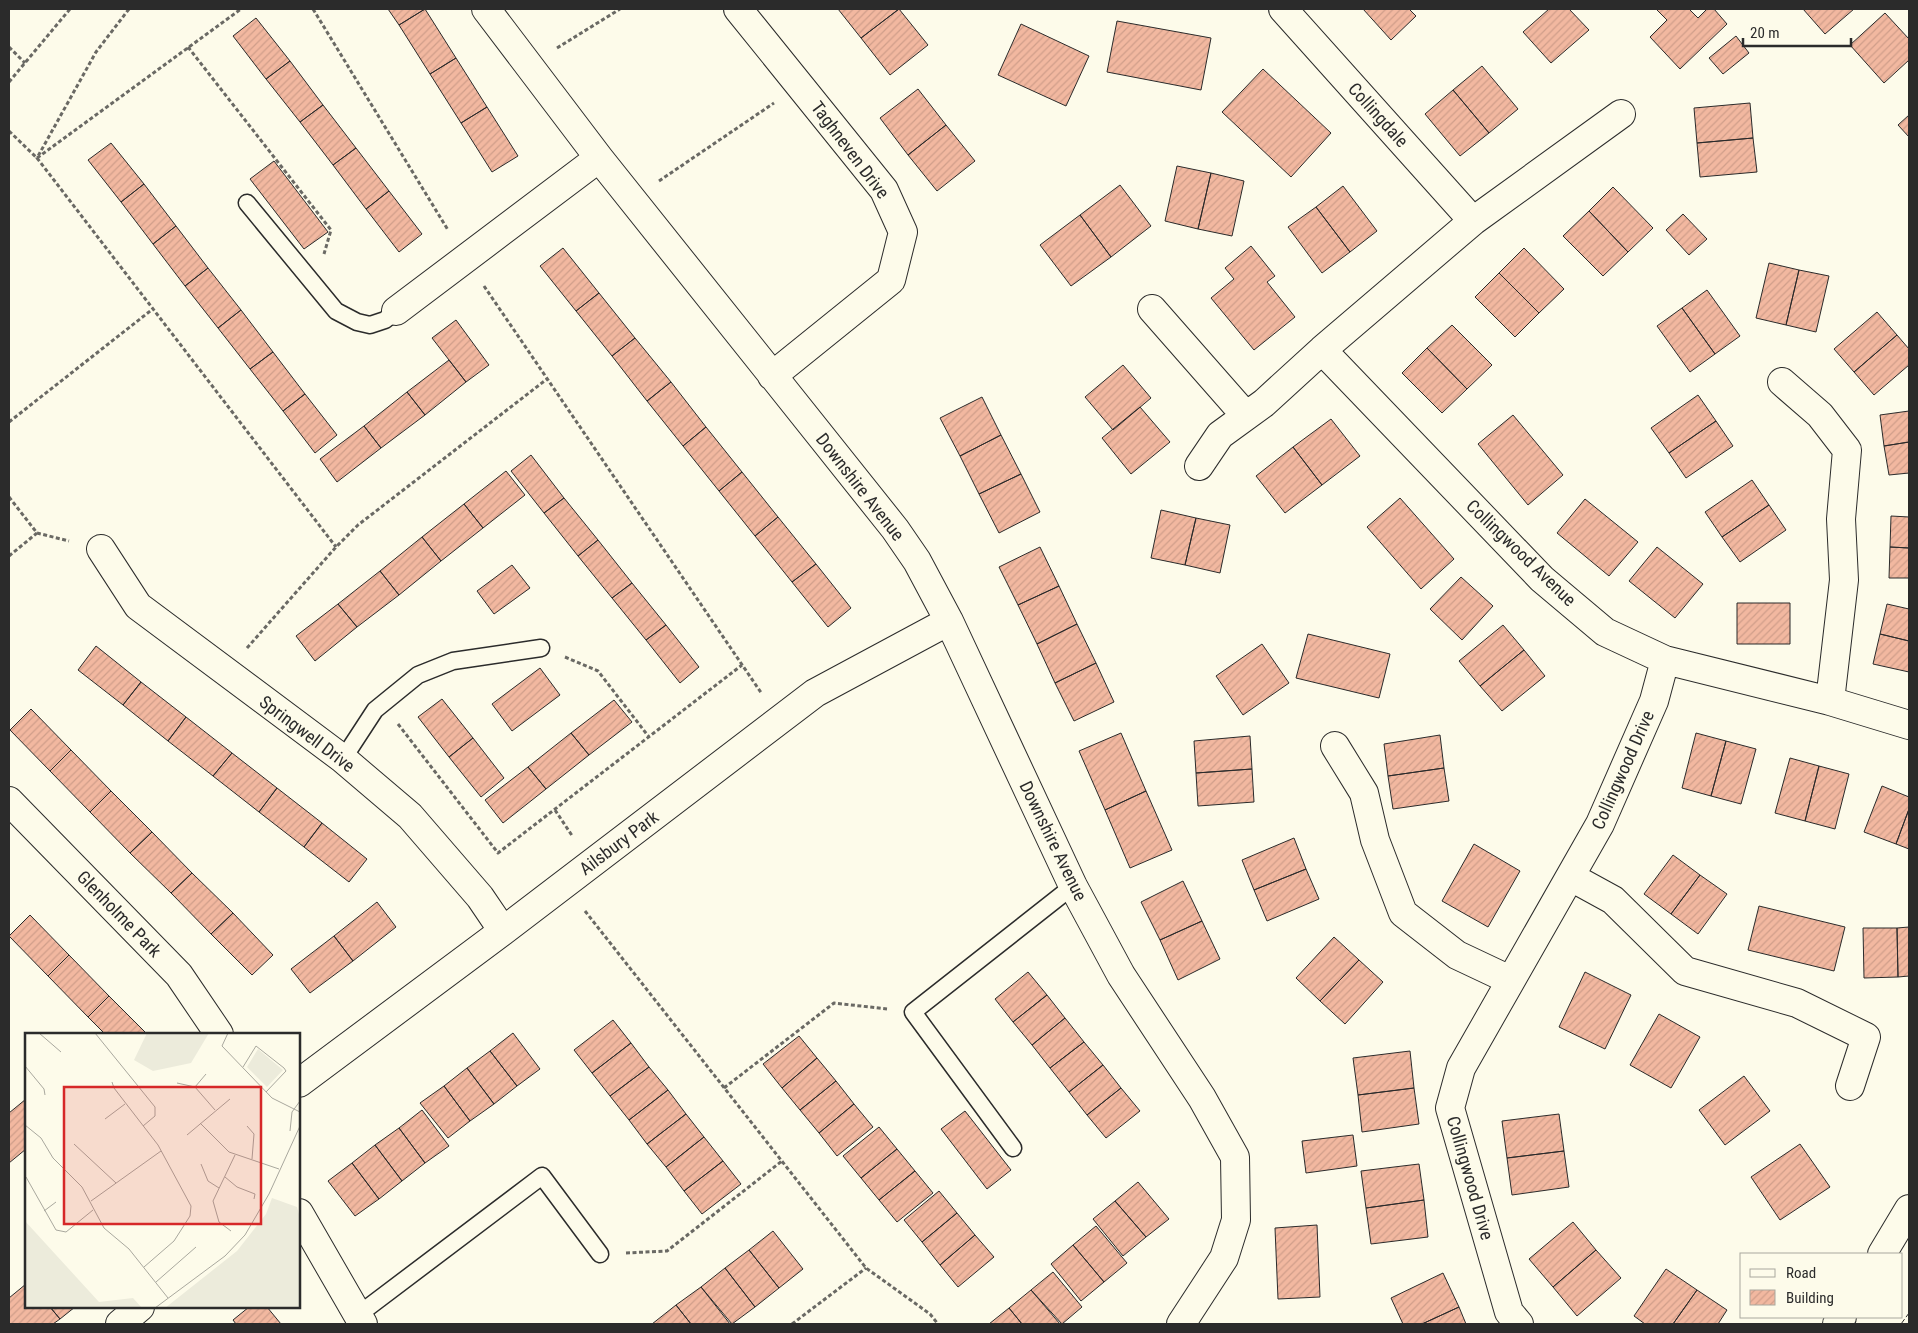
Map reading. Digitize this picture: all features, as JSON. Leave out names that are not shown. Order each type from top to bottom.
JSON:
[{"type":"street","name":"Downshire Avenue","points":[[486,9],[599,158],[895,529],[917,561],[950,621],[1073,886],[1121,975],[1202,1098],[1235,1157],[1236,1220],[1227,1249],[1224,1258],[1181,1324]]},
{"type":"street","name":"Taghneven Drive","points":[[738,9],[884,190],[902,232],[891,280],[772,376]]},
{"type":"street","name":"Collingdale","points":[[1283,9],[1472,221]]},
{"type":"street","points":[[1199,466],[1220,435],[1264,403],[1322,350],[1472,221],[1622,114]]},
{"type":"street","points":[[396,311],[599,158]]},
{"type":"street","points":[[1152,309],[1246,416]]},
{"type":"street","name":"Collingwood Avenue","points":[[1322,350],[1542,579],[1605,632],[1665,660],[1830,701],[1909,725]]},
{"type":"street","points":[[1782,382],[1820,414],[1847,450],[1841,519],[1844,580],[1830,701]]},
{"type":"street","name":"Springwell Drive","points":[[101,549],[138,606],[343,759],[410,816],[480,897],[503,931]]},
{"type":"street","name":"Ailsbury Park","points":[[300,1083],[815,693],[950,621]]},
{"type":"street","name":"Collingwood Drive","points":[[1519,1324],[1509,1312],[1450,1108],[1461,1068],[1600,824],[1650,710],[1665,660]]},
{"type":"street","points":[[1335,746],[1364,793],[1375,840],[1403,914],[1457,955],[1510,980]]},
{"type":"street","name":"Glenholme Park","points":[[9,801],[179,976],[218,1033]]},
{"type":"street","points":[[1571,877],[1613,900],[1685,971],[1797,1003],[1866,1037],[1850,1086]]},
{"type":"street","points":[[300,1215],[360,1320]]},
{"type":"street","points":[[1883,1253],[1906,1215]]},
{"type":"street","points":[[120,1324],[139,1308]]},
{"type":"lane","points":[[247,203],[336,311],[357,322],[370,325],[385,320],[396,311]]},
{"type":"lane","points":[[343,759],[375,710],[418,675],[453,661],[541,648]]},
{"type":"lane","points":[[1013,1148],[913,1012],[1073,886]]},
{"type":"lane","points":[[360,1320],[542,1176],[600,1254]]},
{"type":"path","points":[[9,82],[70,9]]},
{"type":"path","points":[[37,158],[96,52],[128,9]]},
{"type":"path","points":[[37,158],[241,9]]},
{"type":"path","points":[[313,9],[465,259],[780,720]]},
{"type":"path","points":[[528,66],[620,9]]},
{"type":"path","points":[[9,47],[25,64]]},
{"type":"path","points":[[188,47],[331,230],[314,285]]},
{"type":"path","points":[[632,200],[800,86]]},
{"type":"path","points":[[9,131],[37,158],[336,547]]},
{"type":"path","points":[[9,422],[154,308]]},
{"type":"path","points":[[226,673],[336,547],[358,525],[547,379]]},
{"type":"path","points":[[9,497],[37,533],[101,549]]},
{"type":"path","points":[[9,556],[37,533]]},
{"type":"path","points":[[541,648],[598,672],[649,737]]},
{"type":"path","points":[[383,704],[498,853],[742,665]]},
{"type":"path","points":[[554,810],[570,833]]},
{"type":"path","points":[[564,885],[866,1268],[930,1314],[938,1324]]},
{"type":"path","points":[[724,1088],[834,1003],[913,1012]]},
{"type":"path","points":[[600,1254],[667,1251],[782,1161]]},
{"type":"path","points":[[792,1324],[866,1268]]},
{"type":"building","points":[[388,9],[425,9],[399,25]]},
{"type":"building","points":[[425,9],[456,58],[430,74],[399,25]]},
{"type":"building","points":[[838,9],[899,9],[861,38]]},
{"type":"building","points":[[899,9],[928,45],[890,75],[861,38]]},
{"type":"building","points":[[1363,9],[1409,9],[1416,16],[1391,40]]},
{"type":"building","points":[[1549,9],[1569,9],[1589,30],[1551,63],[1523,32]]},
{"type":"building","points":[[1656,9],[1689,9],[1698,18],[1707,9],[1714,9],[1727,24],[1680,69],[1650,37],[1667,20]]},
{"type":"building","points":[[1803,9],[1854,9],[1825,34]]},
{"type":"building","points":[[1885,13],[1909,39],[1909,60],[1884,83],[1850,45]]},
{"type":"building","points":[[256,18],[290,61],[266,79],[233,36]]},
{"type":"building","points":[[1117,21],[1211,38],[1201,90],[1107,72]]},
{"type":"building","points":[[1021,24],[1089,56],[1066,106],[998,75]]},
{"type":"building","points":[[1736,36],[1749,53],[1723,74],[1709,58]]},
{"type":"building","points":[[456,58],[487,107],[461,123],[430,74]]},
{"type":"building","points":[[290,61],[323,105],[300,122],[266,79]]},
{"type":"building","points":[[1482,66],[1518,109],[1489,133],[1453,90]]},
{"type":"building","points":[[1263,69],[1331,133],[1291,177],[1222,112]]},
{"type":"building","points":[[918,89],[946,125],[908,155],[880,118]]},
{"type":"building","points":[[1453,90],[1489,133],[1460,156],[1425,114]]},
{"type":"building","points":[[1750,103],[1753,138],[1697,143],[1694,108]]},
{"type":"building","points":[[323,105],[356,148],[333,165],[300,122]]},
{"type":"building","points":[[487,107],[518,156],[492,172],[461,123]]},
{"type":"building","points":[[1909,115],[1909,137],[1898,125]]},
{"type":"building","points":[[946,125],[975,161],[937,191],[908,155]]},
{"type":"building","points":[[1753,138],[1757,172],[1700,177],[1697,143]]},
{"type":"building","points":[[111,143],[144,184],[121,202],[88,160]]},
{"type":"building","points":[[356,148],[389,191],[366,209],[333,165]]},
{"type":"building","points":[[274,161],[328,232],[304,249],[250,179]]},
{"type":"building","points":[[1177,166],[1211,173],[1198,229],[1165,221]]},
{"type":"building","points":[[1211,173],[1244,181],[1232,236],[1198,229]]},
{"type":"building","points":[[144,184],[176,226],[153,244],[121,202]]},
{"type":"building","points":[[1120,185],[1151,226],[1111,257],[1080,215]]},
{"type":"building","points":[[1343,186],[1377,231],[1350,252],[1316,207]]},
{"type":"building","points":[[1613,187],[1653,228],[1628,252],[1589,211]]},
{"type":"building","points":[[389,191],[422,234],[399,252],[366,209]]},
{"type":"building","points":[[1316,207],[1350,252],[1322,273],[1288,227]]},
{"type":"building","points":[[1589,211],[1628,252],[1603,276],[1563,236]]},
{"type":"building","points":[[1683,214],[1707,239],[1689,255],[1666,230]]},
{"type":"building","points":[[1080,215],[1111,257],[1071,286],[1040,245]]},
{"type":"building","points":[[176,226],[208,268],[185,286],[153,244]]},
{"type":"building","points":[[1251,246],[1275,276],[1267,282],[1295,317],[1254,350],[1211,298],[1234,279],[1225,268]]},
{"type":"building","points":[[563,248],[599,293],[576,311],[540,266]]},
{"type":"building","points":[[1524,248],[1564,289],[1539,313],[1499,273]]},
{"type":"building","points":[[1769,263],[1799,270],[1786,325],[1756,318]]},
{"type":"building","points":[[208,268],[241,310],[218,328],[185,286]]},
{"type":"building","points":[[1799,270],[1829,276],[1816,332],[1786,325]]},
{"type":"building","points":[[1499,273],[1539,313],[1515,337],[1475,297]]},
{"type":"building","points":[[1707,290],[1740,336],[1715,354],[1682,308]]},
{"type":"building","points":[[599,293],[635,338],[612,356],[576,311]]},
{"type":"building","points":[[1682,308],[1715,354],[1690,372],[1657,326]]},
{"type":"building","points":[[241,310],[273,352],[250,369],[218,328]]},
{"type":"building","points":[[1877,312],[1897,335],[1854,372],[1834,349]]},
{"type":"building","points":[[456,320],[489,365],[466,382],[432,338]]},
{"type":"building","points":[[1452,325],[1492,365],[1467,389],[1427,348]]},
{"type":"building","points":[[1897,335],[1909,349],[1909,365],[1874,395],[1854,372]]},
{"type":"building","points":[[635,338],[671,382],[647,401],[612,356]]},
{"type":"building","points":[[1427,348],[1467,389],[1442,413],[1402,373]]},
{"type":"building","points":[[273,352],[305,394],[283,411],[250,369]]},
{"type":"building","points":[[449,360],[466,382],[425,415],[407,392]]},
{"type":"building","points":[[1123,365],[1151,398],[1113,430],[1085,397]]},
{"type":"building","points":[[671,382],[706,427],[683,446],[647,401]]},
{"type":"building","points":[[407,392],[425,415],[381,448],[364,426]]},
{"type":"building","points":[[305,394],[337,435],[315,453],[283,411]]},
{"type":"building","points":[[1698,395],[1716,421],[1669,453],[1651,428]]},
{"type":"building","points":[[982,397],[1001,435],[960,456],[940,418]]},
{"type":"building","points":[[1140,407],[1170,442],[1131,474],[1102,438]]},
{"type":"building","points":[[1909,411],[1909,442],[1884,446],[1880,415]]},
{"type":"building","points":[[1513,415],[1563,475],[1528,505],[1478,444]]},
{"type":"building","points":[[1331,419],[1360,456],[1322,485],[1293,447]]},
{"type":"building","points":[[1716,421],[1733,446],[1686,478],[1669,453]]},
{"type":"building","points":[[364,426],[381,448],[337,482],[320,459]]},
{"type":"building","points":[[706,427],[742,472],[719,491],[683,446]]},
{"type":"building","points":[[1001,435],[1021,474],[979,494],[960,456]]},
{"type":"building","points":[[1909,442],[1909,473],[1889,475],[1884,446]]},
{"type":"building","points":[[1293,447],[1322,485],[1285,513],[1256,476]]},
{"type":"building","points":[[531,455],[564,498],[544,513],[511,471]]},
{"type":"building","points":[[506,471],[525,495],[483,528],[464,504]]},
{"type":"building","points":[[742,472],[778,517],[755,536],[719,491]]},
{"type":"building","points":[[1021,474],[1040,512],[999,533],[979,494]]},
{"type":"building","points":[[1752,480],[1769,505],[1722,537],[1705,512]]},
{"type":"building","points":[[564,498],[598,540],[578,556],[544,513]]},
{"type":"building","points":[[1400,498],[1454,559],[1421,589],[1367,527]]},
{"type":"building","points":[[1585,499],[1638,542],[1609,576],[1557,533]]},
{"type":"building","points":[[464,504],[483,528],[441,561],[422,537]]},
{"type":"building","points":[[1769,505],[1786,530],[1740,562],[1722,537]]},
{"type":"building","points":[[1161,510],[1196,518],[1185,565],[1151,558]]},
{"type":"building","points":[[1891,516],[1909,517],[1909,548],[1890,547]]},
{"type":"building","points":[[778,517],[816,564],[792,582],[755,536]]},
{"type":"building","points":[[1196,518],[1230,525],[1220,573],[1185,565]]},
{"type":"building","points":[[422,537],[441,561],[399,595],[380,571]]},
{"type":"building","points":[[598,540],[632,583],[612,598],[578,556]]},
{"type":"building","points":[[1040,547],[1059,586],[1018,605],[999,567]]},
{"type":"building","points":[[1657,547],[1703,584],[1675,618],[1629,581]]},
{"type":"building","points":[[1890,547],[1909,548],[1909,578],[1889,578]]},
{"type":"building","points":[[816,564],[851,608],[828,627],[792,582]]},
{"type":"building","points":[[512,565],[530,588],[494,614],[477,591]]},
{"type":"building","points":[[380,571],[399,595],[357,627],[338,604]]},
{"type":"building","points":[[1461,577],[1493,606],[1462,640],[1430,609]]},
{"type":"building","points":[[632,583],[666,625],[646,640],[612,598]]},
{"type":"building","points":[[1059,586],[1077,624],[1037,644],[1018,605]]},
{"type":"building","points":[[1737,603],[1790,603],[1790,644],[1737,644]]},
{"type":"building","points":[[338,604],[357,627],[315,661],[296,636]]},
{"type":"building","points":[[1887,604],[1909,609],[1909,641],[1880,634]]},
{"type":"building","points":[[1077,624],[1096,663],[1055,683],[1037,644]]},
{"type":"building","points":[[666,625],[699,667],[680,683],[646,640]]},
{"type":"building","points":[[1503,625],[1524,650],[1480,686],[1459,661]]},
{"type":"building","points":[[1308,634],[1390,654],[1379,698],[1296,678]]},
{"type":"building","points":[[1880,634],[1909,641],[1909,672],[1873,664]]},
{"type":"building","points":[[1262,644],[1289,683],[1243,715],[1216,676]]},
{"type":"building","points":[[96,646],[141,682],[123,705],[78,670]]},
{"type":"building","points":[[1524,650],[1545,676],[1502,711],[1480,686]]},
{"type":"building","points":[[1096,663],[1114,702],[1074,721],[1055,683]]},
{"type":"building","points":[[540,668],[560,695],[512,731],[492,704]]},
{"type":"building","points":[[141,682],[186,717],[168,741],[123,705]]},
{"type":"building","points":[[442,699],[473,738],[449,757],[418,717]]},
{"type":"building","points":[[614,700],[632,722],[589,755],[571,733]]},
{"type":"building","points":[[31,709],[71,750],[50,771],[10,730]]},
{"type":"building","points":[[186,717],[232,753],[213,776],[168,741]]},
{"type":"building","points":[[571,733],[589,755],[546,789],[528,767]]},
{"type":"building","points":[[1121,733],[1146,791],[1105,810],[1079,751]]},
{"type":"building","points":[[1696,733],[1726,741],[1711,796],[1682,788]]},
{"type":"building","points":[[1440,735],[1444,768],[1388,776],[1384,744]]},
{"type":"building","points":[[1250,736],[1252,769],[1196,773],[1194,741]]},
{"type":"building","points":[[473,738],[504,778],[481,797],[449,757]]},
{"type":"building","points":[[1726,741],[1756,749],[1741,804],[1711,796]]},
{"type":"building","points":[[71,750],[111,791],[90,812],[50,771]]},
{"type":"building","points":[[232,753],[277,788],[259,812],[213,776]]},
{"type":"building","points":[[1790,758],[1819,766],[1805,821],[1775,813]]},
{"type":"building","points":[[1819,766],[1849,774],[1835,829],[1805,821]]},
{"type":"building","points":[[528,767],[546,789],[503,823],[485,800]]},
{"type":"building","points":[[1444,768],[1449,801],[1393,809],[1388,776]]},
{"type":"building","points":[[1252,769],[1254,802],[1198,806],[1196,773]]},
{"type":"building","points":[[1882,786],[1909,797],[1909,809],[1896,844],[1864,832]]},
{"type":"building","points":[[277,788],[322,823],[304,847],[259,812]]},
{"type":"building","points":[[111,791],[152,832],[130,853],[90,812]]},
{"type":"building","points":[[1146,791],[1172,850],[1130,868],[1105,810]]},
{"type":"building","points":[[1909,809],[1909,849],[1896,844]]},
{"type":"building","points":[[322,823],[367,859],[349,882],[304,847]]},
{"type":"building","points":[[152,832],[192,873],[171,893],[130,853]]},
{"type":"building","points":[[1294,838],[1306,869],[1254,890],[1242,860]]},
{"type":"building","points":[[1474,844],[1520,871],[1488,927],[1442,901]]},
{"type":"building","points":[[1673,855],[1700,875],[1671,914],[1644,894]]},
{"type":"building","points":[[1306,869],[1319,899],[1267,921],[1254,890]]},
{"type":"building","points":[[192,873],[233,913],[211,934],[171,893]]},
{"type":"building","points":[[1700,875],[1727,894],[1698,934],[1671,914]]},
{"type":"building","points":[[1183,881],[1202,921],[1160,940],[1141,902]]},
{"type":"building","points":[[377,902],[396,927],[353,961],[334,936]]},
{"type":"building","points":[[1759,906],[1845,927],[1834,971],[1748,950]]},
{"type":"building","points":[[233,913],[273,955],[252,975],[211,934]]},
{"type":"building","points":[[30,915],[69,955],[48,976],[9,936]]},
{"type":"building","points":[[1202,921],[1220,959],[1178,980],[1160,940]]},
{"type":"building","points":[[1909,927],[1909,976],[1898,977],[1897,928]]},
{"type":"building","points":[[1863,928],[1897,928],[1898,977],[1864,978]]},
{"type":"building","points":[[334,936],[353,961],[310,993],[291,969]]},
{"type":"building","points":[[1334,937],[1359,960],[1320,1001],[1296,978]]},
{"type":"building","points":[[69,955],[109,996],[88,1017],[48,976]]},
{"type":"building","points":[[1359,960],[1383,982],[1345,1024],[1320,1001]]},
{"type":"building","points":[[1028,972],[1047,995],[1013,1022],[995,999]]},
{"type":"building","points":[[1585,972],[1631,995],[1605,1049],[1559,1027]]},
{"type":"building","points":[[1047,995],[1065,1018],[1032,1045],[1013,1022]]},
{"type":"building","points":[[109,996],[146,1033],[104,1033],[88,1017]]},
{"type":"building","points":[[1659,1014],[1700,1037],[1671,1088],[1630,1065]]},
{"type":"building","points":[[1065,1018],[1084,1042],[1050,1068],[1032,1045]]},
{"type":"building","points":[[613,1020],[631,1043],[592,1073],[574,1050]]},
{"type":"building","points":[[513,1033],[540,1069],[517,1086],[490,1051]]},
{"type":"building","points":[[799,1036],[817,1058],[782,1088],[763,1064]]},
{"type":"building","points":[[1084,1042],[1103,1065],[1069,1092],[1050,1068]]},
{"type":"building","points":[[631,1043],[649,1067],[610,1096],[592,1073]]},
{"type":"building","points":[[490,1051],[517,1086],[494,1104],[467,1068]]},
{"type":"building","points":[[1410,1051],[1414,1088],[1358,1095],[1353,1058]]},
{"type":"building","points":[[817,1058],[836,1081],[800,1110],[782,1088]]},
{"type":"building","points":[[1103,1065],[1121,1088],[1087,1115],[1069,1092]]},
{"type":"building","points":[[649,1067],[668,1090],[629,1120],[610,1096]]},
{"type":"building","points":[[467,1068],[494,1104],[470,1121],[444,1086]]},
{"type":"building","points":[[1744,1076],[1770,1111],[1725,1145],[1699,1110]]},
{"type":"building","points":[[836,1081],[854,1104],[819,1133],[800,1110]]},
{"type":"building","points":[[444,1086],[470,1121],[448,1138],[420,1103]]},
{"type":"building","points":[[1121,1088],[1140,1111],[1106,1138],[1087,1115]]},
{"type":"building","points":[[1414,1088],[1419,1124],[1362,1132],[1358,1095]]},
{"type":"building","points":[[668,1090],[686,1114],[647,1144],[629,1120]]},
{"type":"building","points":[[25,1100],[25,1150],[9,1163],[9,1113]]},
{"type":"building","points":[[854,1104],[873,1127],[837,1156],[819,1133]]},
{"type":"building","points":[[422,1110],[449,1146],[425,1163],[399,1128]]},
{"type":"building","points":[[965,1111],[1011,1170],[987,1189],[941,1129]]},
{"type":"building","points":[[686,1114],[704,1137],[666,1167],[647,1144]]},
{"type":"building","points":[[1559,1114],[1564,1151],[1507,1158],[1502,1121]]},
{"type":"building","points":[[879,1127],[897,1149],[861,1178],[843,1156]]},
{"type":"building","points":[[399,1128],[425,1163],[402,1181],[375,1145]]},
{"type":"building","points":[[1353,1135],[1357,1166],[1306,1173],[1302,1141]]},
{"type":"building","points":[[704,1137],[723,1161],[684,1191],[666,1167]]},
{"type":"building","points":[[1800,1144],[1830,1187],[1780,1220],[1751,1177]]},
{"type":"building","points":[[375,1145],[402,1181],[379,1199],[352,1163]]},
{"type":"building","points":[[897,1149],[915,1171],[879,1200],[861,1178]]},
{"type":"building","points":[[1564,1151],[1569,1187],[1512,1195],[1507,1158]]},
{"type":"building","points":[[723,1161],[741,1184],[702,1214],[684,1191]]},
{"type":"building","points":[[352,1163],[379,1199],[355,1216],[328,1181]]},
{"type":"building","points":[[1419,1164],[1424,1200],[1366,1208],[1361,1171]]},
{"type":"building","points":[[915,1171],[933,1193],[897,1222],[879,1200]]},
{"type":"building","points":[[1138,1182],[1169,1219],[1146,1237],[1115,1201]]},
{"type":"building","points":[[939,1191],[957,1213],[922,1242],[904,1220]]},
{"type":"building","points":[[1424,1200],[1428,1237],[1371,1244],[1366,1208]]},
{"type":"building","points":[[1115,1201],[1146,1237],[1123,1256],[1093,1219]]},
{"type":"building","points":[[957,1213],[975,1235],[940,1265],[922,1242]]},
{"type":"building","points":[[1573,1222],[1596,1250],[1553,1287],[1529,1259]]},
{"type":"building","points":[[1317,1225],[1320,1297],[1278,1299],[1275,1228]]},
{"type":"building","points":[[1096,1226],[1127,1263],[1104,1282],[1073,1245]]},
{"type":"building","points":[[773,1231],[803,1269],[779,1288],[749,1250]]},
{"type":"building","points":[[975,1235],[994,1257],[958,1287],[940,1265]]},
{"type":"building","points":[[1073,1245],[1104,1282],[1081,1301],[1051,1264]]},
{"type":"building","points":[[749,1250],[779,1288],[755,1307],[725,1268]]},
{"type":"building","points":[[1596,1250],[1621,1278],[1577,1316],[1553,1287]]},
{"type":"building","points":[[725,1268],[755,1307],[732,1324],[701,1287]]},
{"type":"building","points":[[1666,1269],[1697,1290],[1673,1324],[1645,1324],[1634,1316]]},
{"type":"building","points":[[1053,1272],[1082,1307],[1062,1324],[1031,1290]]},
{"type":"building","points":[[1443,1273],[1459,1307],[1422,1324],[1403,1324],[1391,1298]]},
{"type":"building","points":[[25,1285],[25,1308],[51,1308],[60,1319],[53,1324],[9,1324],[9,1298]]},
{"type":"building","points":[[701,1287],[730,1324],[691,1324],[676,1305]]},
{"type":"building","points":[[1031,1290],[1060,1324],[1022,1324],[1009,1308]]},
{"type":"building","points":[[1697,1290],[1727,1310],[1718,1324],[1673,1324]]},
{"type":"building","points":[[676,1305],[691,1324],[652,1324]]},
{"type":"building","points":[[1459,1307],[1466,1324],[1422,1324]]},
{"type":"building","points":[[51,1308],[74,1308],[60,1319]]},
{"type":"building","points":[[248,1308],[268,1308],[281,1324],[236,1324],[233,1320]]},
{"type":"building","points":[[1009,1308],[1022,1324],[989,1324]]},
{"type":"fence","points":[[1901,1324],[1909,1313]]}]
